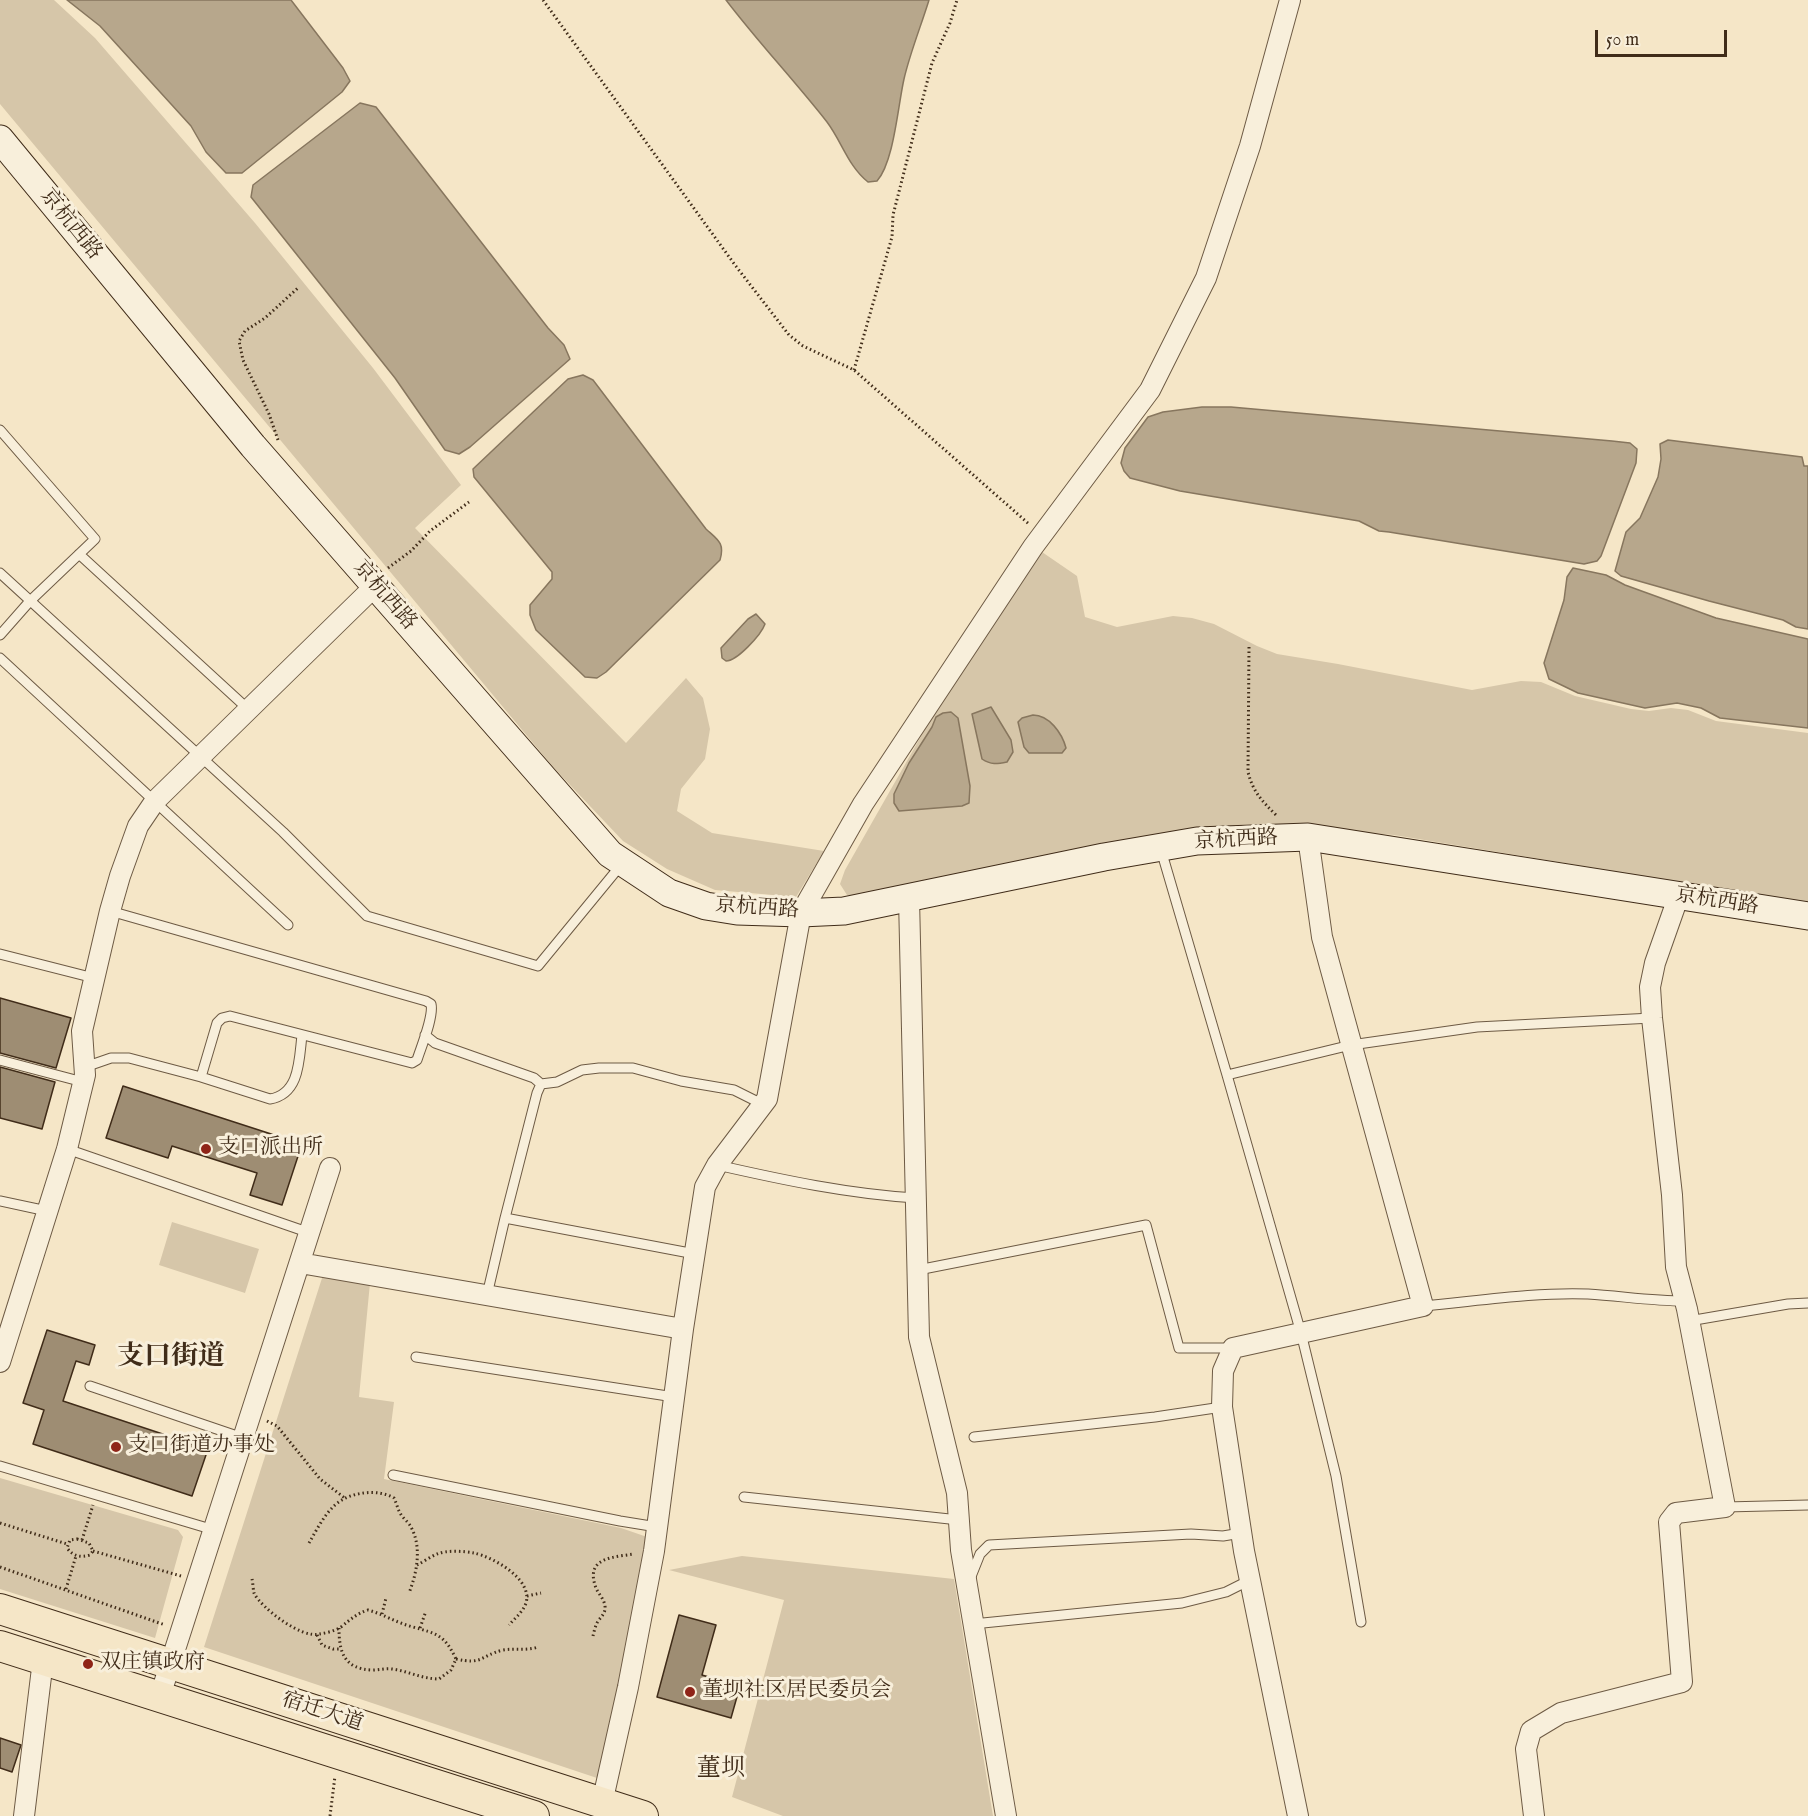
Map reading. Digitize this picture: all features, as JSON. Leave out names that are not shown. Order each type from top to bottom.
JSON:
[{"type":"main road","name":"京杭西路","points":[[0,139],[253,446],[602,845],[610,854],[669,893],[706,906],[737,911],[801,913],[844,911],[1197,841],[1301,837],[1808,916]]},
{"type":"main road","name":"宿迁大道","points":[[0,1609],[644,1816]]},
{"type":"main road","name":"宿迁大道","points":[[0,1646],[534,1816]]},
{"type":"street","points":[[602,1803],[628,1687],[654,1551],[683,1329],[705,1187],[717,1165],[767,1099],[801,913],[863,804],[1042,535],[1150,390],[1206,278],[1250,146],[1290,0]]},
{"type":"street","points":[[0,1362],[67,1149],[84,1075],[82,1031],[110,911],[138,826],[155,801],[249,710],[371,582]]},
{"type":"street","points":[[1298,1816],[1241,1533],[1222,1407],[1223,1371],[1233,1348],[1423,1306],[1322,936],[1301,837]]},
{"type":"street","points":[[1534,1816],[1526,1749],[1531,1731],[1561,1713],[1682,1682],[1669,1522],[1676,1513],[1725,1507],[1685,1301],[1676,1267],[1672,1196],[1652,1018],[1651,979],[1679,895]]},
{"type":"street","points":[[909,898],[919,1337],[957,1493],[961,1550],[1006,1816]]},
{"type":"street","points":[[160,1696],[330,1168]]},
{"type":"street","points":[[300,1263],[683,1329]]},
{"type":"street","points":[[24,1816],[43,1660]]},
{"type":"lane","points":[[0,430],[95,539],[30,602],[0,635]]},
{"type":"lane","points":[[79,554],[249,710]]},
{"type":"lane","points":[[0,573],[283,832],[367,916],[538,966],[623,862]]},
{"type":"lane","points":[[0,658],[288,926]]},
{"type":"lane","points":[[1160,847],[1301,1333],[1336,1476],[1361,1622]]},
{"type":"lane","points":[[110,911],[431,1004],[432,1009],[417,1060],[412,1063],[230,1016],[222,1018],[217,1023],[201,1077]]},
{"type":"lane","points":[[0,954],[94,978]]},
{"type":"lane","points":[[1227,1075],[1352,1045],[1477,1027],[1652,1018]]},
{"type":"lane","points":[[0,1060],[84,1075],[111,1058],[129,1058],[201,1077],[270,1099],[287,1092],[293,1083],[298,1070],[302,1035]]},
{"type":"lane","points":[[425,1035],[435,1043],[534,1078],[541,1084],[557,1082],[582,1070],[633,1068],[681,1082],[734,1090],[762,1104]]},
{"type":"lane","points":[[487,1295],[541,1084]]},
{"type":"lane","points":[[67,1149],[310,1233]]},
{"type":"lane","points":[[717,1165],[784,1180],[892,1197],[916,1198]]},
{"type":"lane","points":[[0,1201],[47,1211]]},
{"type":"lane","points":[[505,1218],[695,1254]]},
{"type":"lane","points":[[918,1270],[1146,1225],[1179,1348],[1233,1348]]},
{"type":"lane","points":[[1423,1306],[1588,1294],[1653,1301],[1685,1301]]},
{"type":"lane","points":[[1689,1321],[1788,1304],[1808,1303]]},
{"type":"lane","points":[[416,1357],[674,1397]]},
{"type":"lane","points":[[90,1386],[243,1438]]},
{"type":"lane","points":[[974,1437],[1155,1417],[1222,1407]]},
{"type":"lane","points":[[0,1466],[213,1530]]},
{"type":"lane","points":[[393,1475],[657,1527]]},
{"type":"lane","points":[[744,1497],[959,1520]]},
{"type":"lane","points":[[1725,1507],[1808,1505]]},
{"type":"lane","points":[[967,1587],[980,1554],[989,1545],[1191,1534],[1223,1536],[1241,1533]]},
{"type":"lane","points":[[973,1623],[1182,1603],[1226,1592],[1250,1580]]},
{"type":"path","points":[[543,0],[735,265],[789,335],[803,346],[854,370],[1042,535]]},
{"type":"path","points":[[854,370],[892,237],[893,215],[932,63],[950,23],[957,0]]},
{"type":"path","points":[[280,447],[269,414],[243,360],[238,341],[245,331],[265,318],[299,287]]},
{"type":"path","points":[[371,582],[411,551],[430,531],[469,502]]},
{"type":"path","points":[[1249,647],[1248,772],[1251,786],[1259,800],[1301,837]]},
{"type":"path","points":[[252,1413],[277,1426],[320,1479],[346,1499]]},
{"type":"path","points":[[309,1543],[333,1506],[346,1499],[374,1492],[386,1493],[394,1498],[399,1512],[410,1524],[414,1533],[417,1566],[409,1593]]},
{"type":"path","points":[[82,1540],[96,1495]]},
{"type":"path","points":[[0,1523],[67,1544]]},
{"type":"path","points":[[67,1544],[70,1540],[82,1540],[89,1543],[93,1551],[197,1581]]},
{"type":"path","points":[[67,1544],[67,1548],[76,1556],[90,1555],[93,1551]]},
{"type":"path","points":[[417,1566],[438,1554],[454,1551],[474,1553],[499,1563],[514,1574],[524,1587],[527,1596],[521,1612],[509,1625]]},
{"type":"path","points":[[593,1636],[605,1607],[594,1583],[593,1573],[597,1563],[610,1558],[654,1551]]},
{"type":"path","points":[[66,1589],[76,1556]]},
{"type":"path","points":[[0,1566],[181,1631]]},
{"type":"path","points":[[252,1579],[254,1592],[271,1611],[295,1629],[317,1635],[339,1628],[350,1618],[368,1610],[437,1634],[449,1643],[456,1659],[451,1670],[439,1679],[392,1669],[360,1668],[348,1661],[340,1649],[339,1628]]},
{"type":"path","points":[[527,1596],[541,1593]]},
{"type":"path","points":[[382,1614],[386,1598]]},
{"type":"path","points":[[420,1628],[426,1611]]},
{"type":"path","points":[[317,1635],[322,1645],[340,1649]]},
{"type":"path","points":[[456,1659],[474,1662],[505,1650],[530,1650],[538,1647]]},
{"type":"path","points":[[330,1816],[338,1753]]},
{"type":"shaded area","points":[[0,0],[54,0],[95,38],[255,223],[373,368],[461,485],[415,528],[626,743],[686,678],[703,698],[710,729],[705,759],[681,789],[677,811],[712,833],[824,851],[796,897],[715,890],[667,869],[623,841],[553,767],[0,104]]},
{"type":"shaded area","points":[[67,0],[291,0],[343,68],[350,81],[342,92],[242,173],[226,173],[206,152],[191,126],[100,26]]},
{"type":"shaded area","points":[[726,0],[929,0],[906,69],[888,161],[877,181],[868,182],[855,169],[827,122]]},
{"type":"shaded area","points":[[360,103],[376,107],[548,328],[564,345],[570,359],[470,447],[459,454],[445,450],[395,378],[251,197],[253,185]]},
{"type":"shaded area","points":[[583,375],[593,380],[706,529],[719,542],[722,550],[720,560],[606,672],[597,678],[585,677],[536,630],[530,615],[530,605],[552,579],[552,572],[474,477],[473,469],[568,379]]},
{"type":"shaded area","points":[[1202,407],[1231,407],[1630,443],[1637,449],[1636,463],[1601,556],[1597,561],[1584,564],[1379,531],[1359,521],[1180,491],[1130,478],[1121,463],[1125,448],[1148,417],[1163,412]]},
{"type":"shaded area","points":[[1668,440],[1802,457],[1804,466],[1808,466],[1808,629],[1796,627],[1783,620],[1621,576],[1615,571],[1626,532],[1640,518],[1658,477],[1661,459],[1660,444]]},
{"type":"shaded area","points":[[1042,552],[1077,576],[1085,617],[1117,627],[1173,616],[1192,618],[1214,624],[1277,654],[1472,690],[1521,681],[1541,682],[1575,696],[1631,709],[1688,710],[1716,721],[1808,733],[1808,903],[1394,835],[1270,825],[863,899],[847,895],[840,884],[845,870],[924,731],[983,637]]},
{"type":"shaded area","points":[[1573,568],[1606,575],[1625,585],[1716,618],[1808,639],[1808,728],[1720,718],[1701,708],[1677,703],[1645,708],[1578,693],[1549,679],[1544,663],[1564,600],[1567,577]]},
{"type":"shaded area","points":[[756,614],[765,624],[763,629],[742,652],[726,661],[722,658],[721,648],[748,619]]},
{"type":"shaded area","points":[[991,707],[1011,740],[1013,752],[1007,762],[994,764],[982,759],[972,714]]},
{"type":"shaded area","points":[[951,712],[958,718],[970,786],[969,803],[962,806],[899,811],[894,803],[894,794],[909,763],[936,717]]},
{"type":"shaded area","points":[[1033,715],[1049,721],[1058,731],[1066,748],[1062,753],[1029,753],[1024,747],[1018,722],[1022,718]]},
{"type":"shaded area","points":[[172,1222],[259,1249],[245,1293],[159,1265]]},
{"type":"shaded area","points":[[323,1275],[370,1283],[359,1397],[394,1402],[384,1479],[621,1528],[650,1538],[600,1779],[204,1647]]},
{"type":"shaded area","points":[[0,1478],[178,1530],[183,1537],[155,1638],[0,1589]]},
{"type":"shaded area","points":[[742,1556],[954,1579],[993,1816],[783,1816],[732,1797],[784,1600],[669,1570]]},
{"type":"building","points":[[0,998],[71,1018],[56,1068],[0,1053]]},
{"type":"building","points":[[0,1067],[55,1082],[42,1129],[0,1118]]},
{"type":"building","points":[[123,1086],[302,1144],[282,1205],[250,1195],[257,1173],[172,1146],[168,1158],[106,1138]]},
{"type":"building","points":[[47,1330],[95,1345],[89,1365],[76,1361],[63,1401],[208,1449],[192,1496],[33,1444],[44,1410],[23,1403]]},
{"type":"building","points":[[679,1615],[716,1625],[702,1675],[740,1686],[731,1718],[657,1697]]},
{"type":"building","points":[[0,1738],[21,1745],[12,1772],[0,1768]]},
{"type":"place","name":"支口派出所","points":[[206,1149]]},
{"type":"place","name":"支口街道办事处","points":[[116,1447]]},
{"type":"place","name":"双庄镇政府","points":[[88,1664]]},
{"type":"place","name":"董坝社区居民委员会","points":[[690,1692]]},
{"type":"district","name":"支口街道","points":[[171,1358]]},
{"type":"district","name":"董坝","points":[[721,1770]]}]
